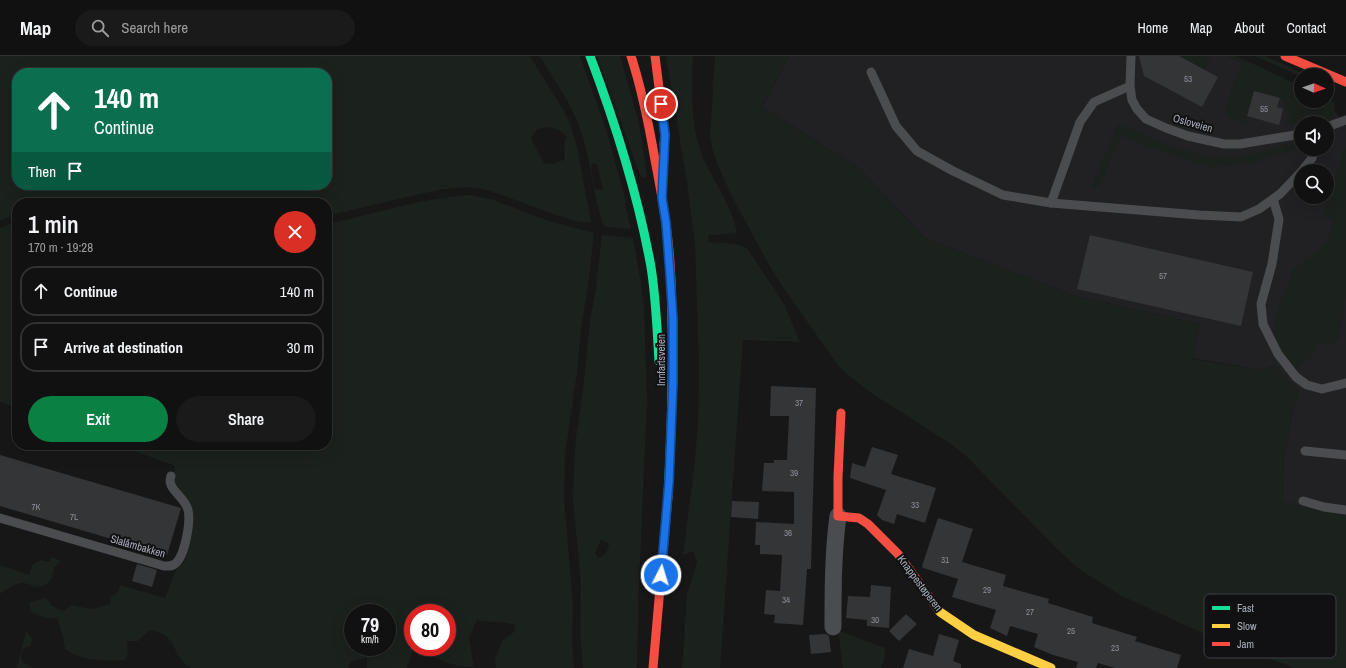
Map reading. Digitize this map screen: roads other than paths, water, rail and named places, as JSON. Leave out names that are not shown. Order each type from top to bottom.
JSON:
[{"type":"main road","points":[[590,56],[630,176],[642,225],[653,282],[661,377],[673,412]]},
{"type":"main road","name":"Innfartsveien","points":[[631,56],[648,123],[666,223],[673,320],[673,412],[669,482],[653,668]]},
{"type":"main road","points":[[655,56],[665,135],[662,198]]},
{"type":"main road","points":[[1285,56],[1346,82]]},
{"type":"main road","points":[[838,516],[841,413]]},
{"type":"main road","name":"Knappestøperen","points":[[838,516],[859,518],[868,524],[898,554],[940,612],[974,635],[1050,668]]},
{"type":"street","points":[[833,627],[834,550],[838,516]]},
{"type":"lane","name":"Osloveien","points":[[1131,56],[1130,86],[1132,100],[1137,109],[1146,119],[1188,136],[1224,144],[1240,144],[1294,135]]},
{"type":"lane","points":[[871,72],[896,126],[917,151],[953,172],[1003,195],[1051,203],[1241,217],[1259,209],[1280,194],[1294,179]]},
{"type":"lane","points":[[1051,203],[1080,122],[1094,102],[1130,86]]},
{"type":"lane","points":[[1334,124],[1346,120]]},
{"type":"lane","points":[[1273,199],[1279,219],[1272,264],[1261,304],[1263,324],[1278,354],[1296,377],[1307,385],[1322,389],[1346,382]]},
{"type":"lane","points":[[1305,451],[1346,455]]},
{"type":"lane","name":"Slalåmbakken","points":[[0,518],[164,566],[172,566],[177,562],[181,554],[189,518],[188,509],[183,499],[170,485],[170,476]]},
{"type":"lane","points":[[1303,502],[1346,510]]}]
